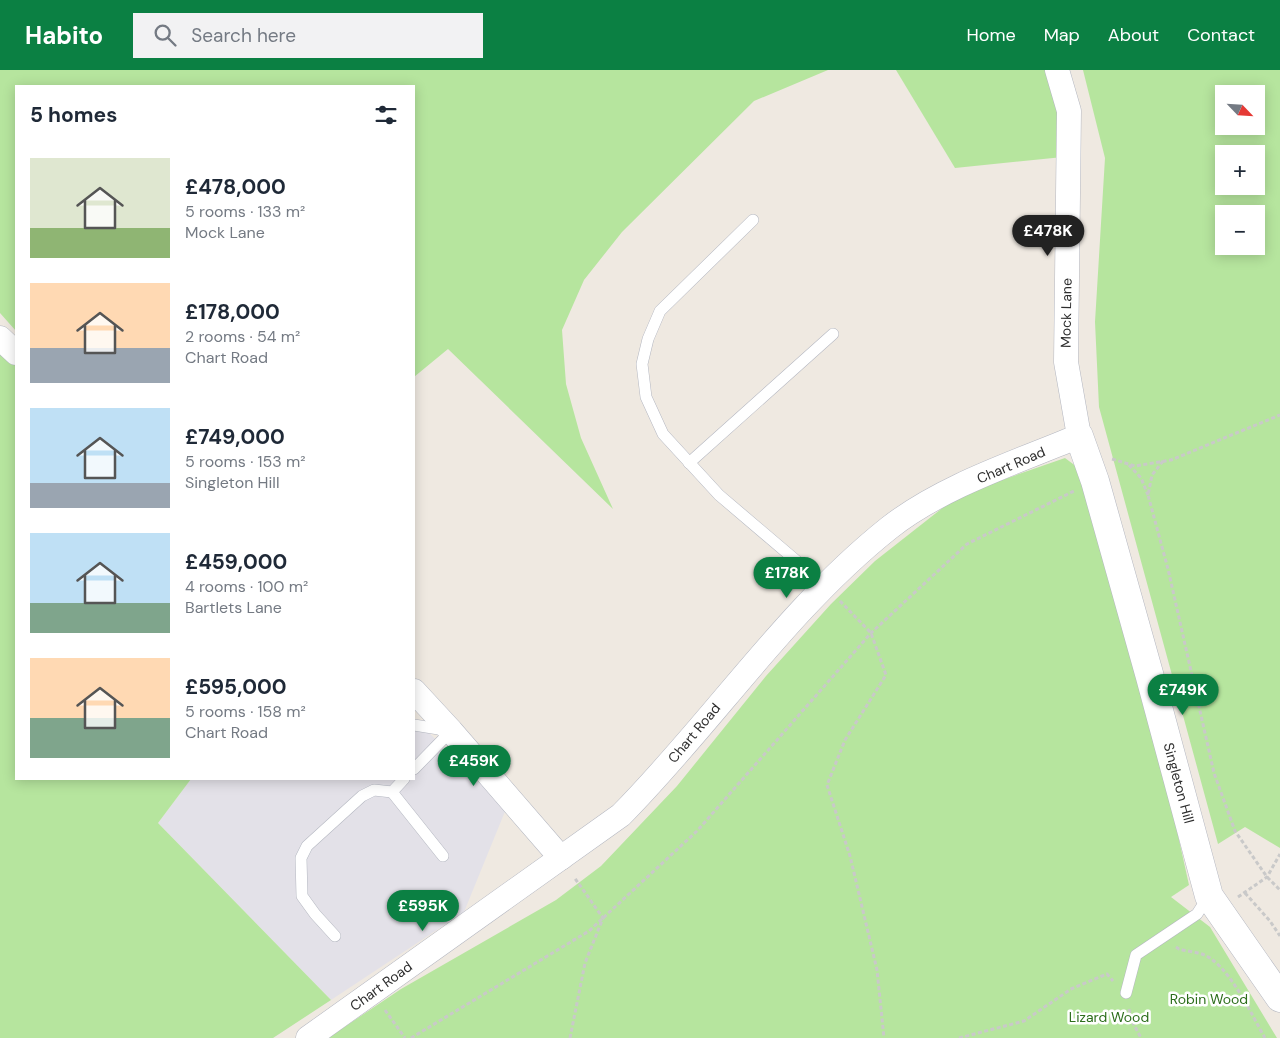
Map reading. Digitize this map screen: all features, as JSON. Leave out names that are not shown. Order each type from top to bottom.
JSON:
[{"type":"street","name":"Mock Lane","points":[[1057,70],[1069,111],[1066,362],[1079,436]]},
{"type":"street","points":[[0,338],[15,352]]},
{"type":"street","name":"Singleton Hill","points":[[1079,436],[1094,481],[1213,901],[1280,998]]},
{"type":"street","name":"Chart Road","points":[[308,1038],[621,814],[652,784],[763,652],[826,586],[890,527],[949,491],[1079,436]]},
{"type":"street","points":[[415,693],[452,731],[560,858]]},
{"type":"lane","points":[[753,220],[660,311],[648,339],[642,364],[646,397],[663,434],[689,463],[719,494],[826,586]]},
{"type":"lane","points":[[689,463],[833,334]]},
{"type":"lane","points":[[415,725],[452,731]]},
{"type":"lane","points":[[415,768],[452,731]]},
{"type":"lane","points":[[392,792],[403,780]]},
{"type":"lane","points":[[335,936],[302,896],[300,878],[302,858],[307,846],[362,796],[374,790],[392,792],[443,856]]},
{"type":"lane","points":[[1126,993],[1136,955],[1213,901]]},
{"type":"path","points":[[1111,458],[1135,466],[1163,461],[1279,416]]},
{"type":"path","points":[[1148,495],[1152,474],[1163,461]]},
{"type":"path","points":[[1127,463],[1142,478],[1148,495],[1168,569],[1214,773],[1235,830],[1267,877],[1280,890]]},
{"type":"path","points":[[411,1038],[589,931],[698,831],[871,633],[967,544],[1094,481]]},
{"type":"path","points":[[826,586],[871,633],[886,674],[845,740],[827,784],[850,856],[875,960],[885,1038]]},
{"type":"path","points":[[1213,901],[1245,892],[1267,877],[1280,854]]},
{"type":"path","points":[[560,858],[603,918]]},
{"type":"path","points":[[1245,892],[1270,921],[1280,936]]},
{"type":"path","points":[[570,1038],[585,963],[603,918]]},
{"type":"path","points":[[1165,936],[1179,949],[1203,955],[1218,966],[1234,985],[1265,1038]]},
{"type":"path","points":[[959,1038],[1024,1021],[1071,989],[1107,974],[1126,993],[1132,1021],[1141,1038]]},
{"type":"path","points":[[372,993],[406,1038]]},
{"type":"shaded area","points":[[415,719],[506,809],[464,912],[331,1000],[158,823],[190,780],[415,780]]},
{"type":"green space","points":[[0,70],[828,70],[754,101],[622,232],[584,280],[562,330],[566,384],[581,438],[613,509],[448,349],[415,376],[415,85],[15,85],[15,330],[0,313]]},
{"type":"green space","points":[[896,70],[1045,70],[1055,98],[1063,157],[955,168]]},
{"type":"green space","points":[[1083,70],[1280,70],[1280,848],[1245,827],[1218,844],[1099,407],[1095,322],[1105,158]]},
{"type":"green space","points":[[0,350],[15,363],[15,780],[190,780],[158,823],[331,1000],[273,1038],[0,1038]]},
{"type":"green space","points":[[1065,458],[1089,476],[1145,686],[1189,885],[1171,897],[1210,927],[1277,1038],[328,1038],[401,989],[556,900],[601,866],[677,786],[766,676],[831,604],[875,561],[959,495]]},
{"type":"park label","name":"Robin Wood","points":[[1209,999]]},
{"type":"park label","name":"Lizard Wood","points":[[1109,1017]]}]
